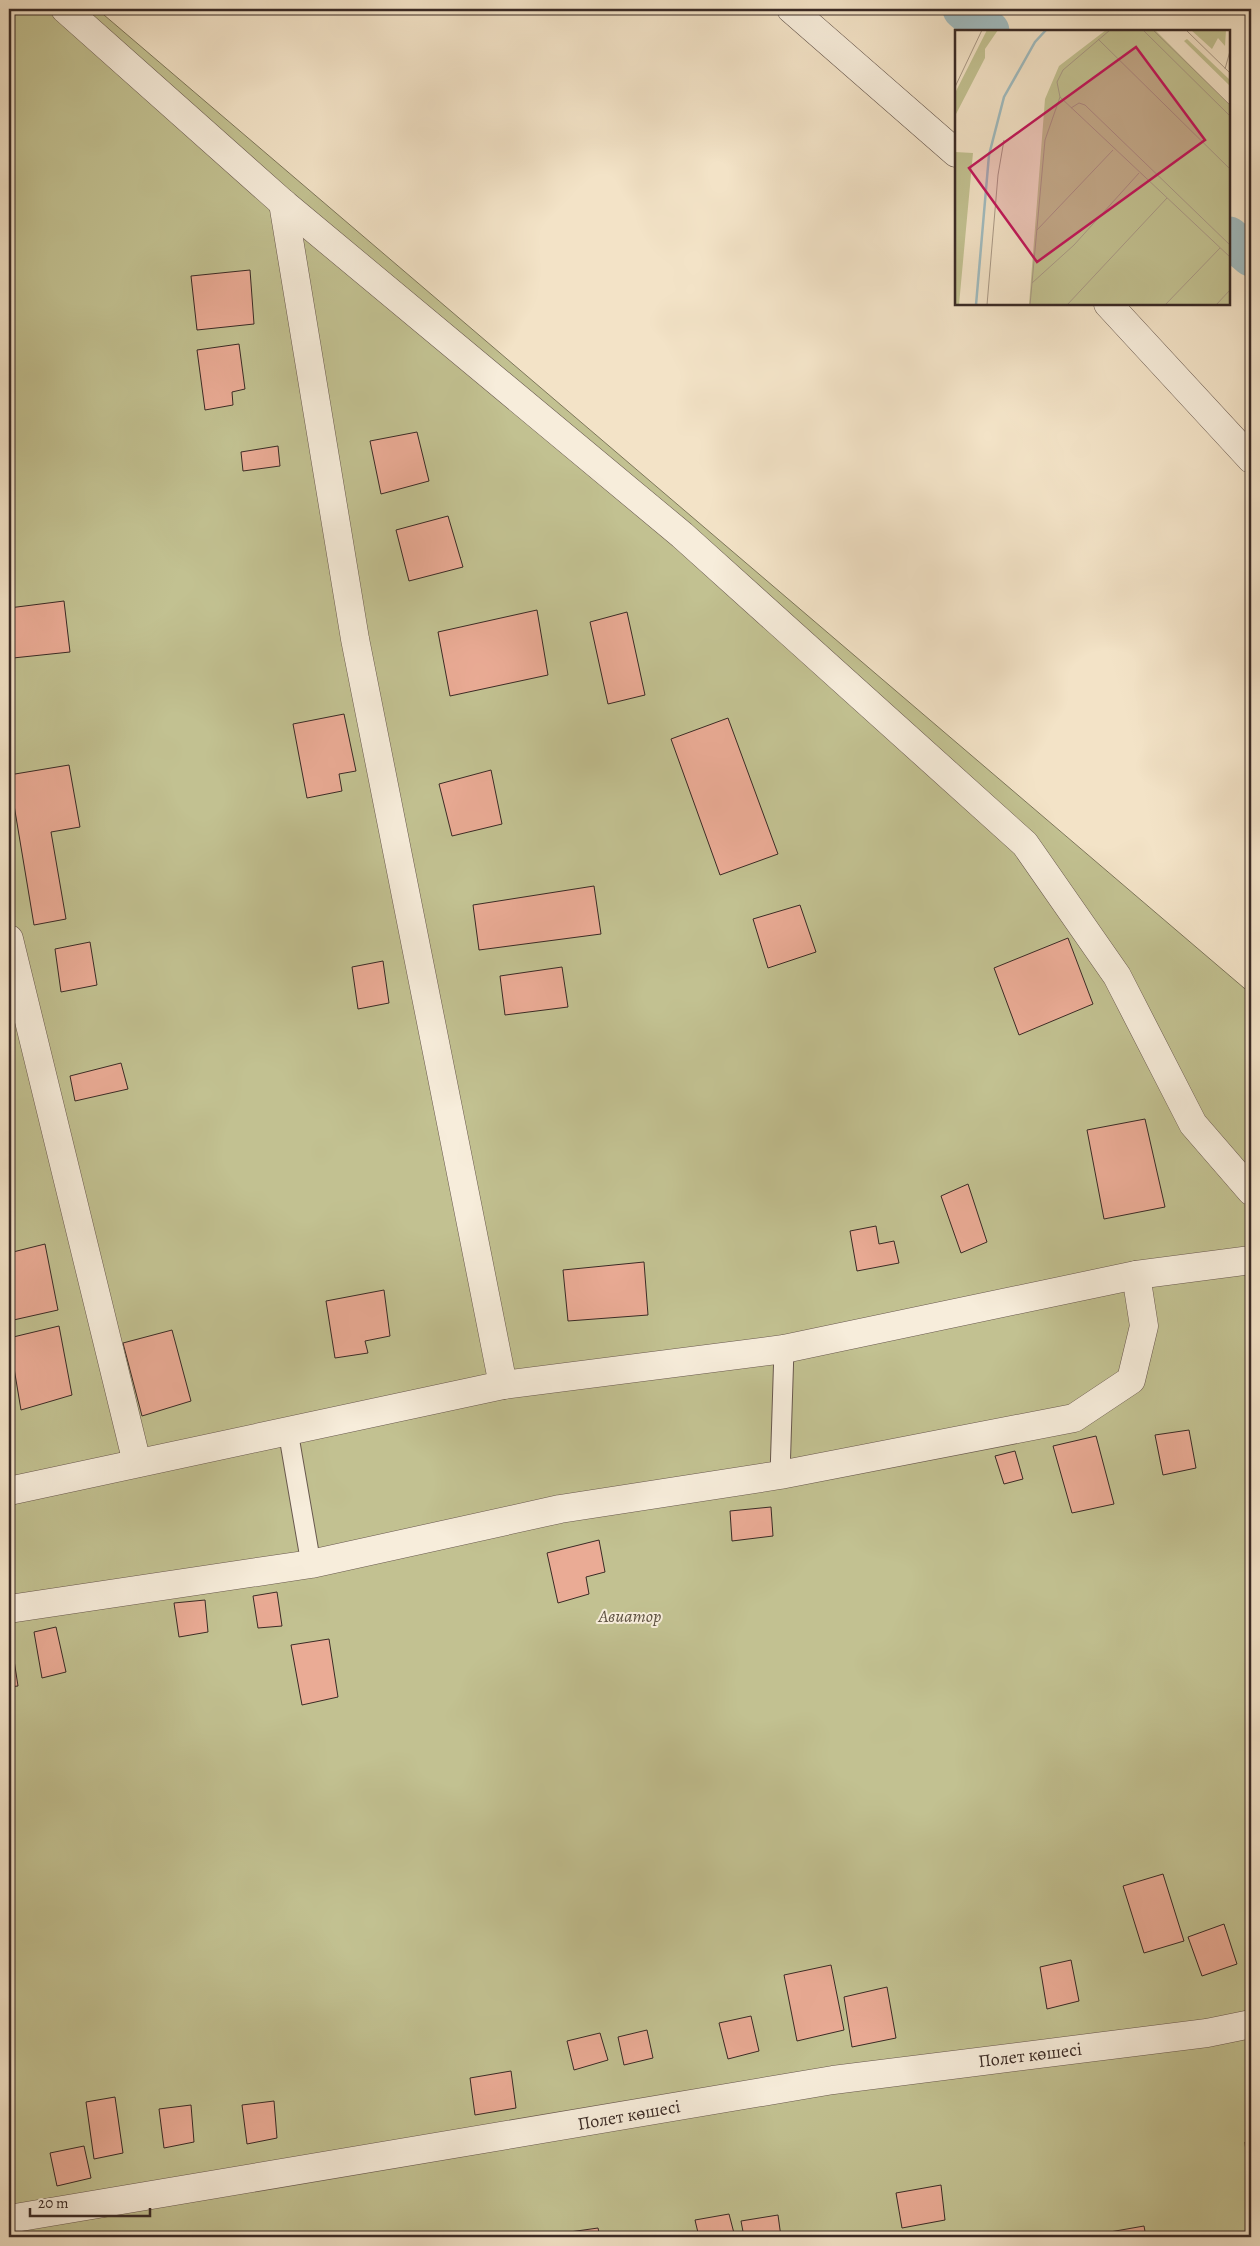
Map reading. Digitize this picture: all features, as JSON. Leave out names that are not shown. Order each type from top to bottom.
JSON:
[{"type":"street","points":[[65,9],[284,203],[682,535],[1025,844],[1117,976],[1193,1124],[1251,1191]]},
{"type":"street","points":[[791,9],[955,152]]},
{"type":"street","points":[[284,203],[354,639],[503,1385]]},
{"type":"street","points":[[1109,305],[1251,459]]},
{"type":"street","points":[[9,939],[137,1463]]},
{"type":"street","points":[[9,1491],[503,1385],[784,1349],[1136,1275],[1251,1260]]},
{"type":"street","points":[[9,1609],[311,1564],[560,1509],[780,1475],[1074,1418],[1131,1380],[1144,1326],[1136,1275]]},
{"type":"street","name":"Полет көшесі","points":[[9,2219],[834,2080],[1207,2032],[1251,2024]]},
{"type":"lane","points":[[780,1475],[784,1349]]},
{"type":"lane","points":[[288,1431],[311,1564]]},
{"type":"green space","name":"Авиатор","points":[[9,9],[97,9],[1251,994],[1251,2237],[9,2237]]},
{"type":"building","points":[[250,270],[254,324],[197,330],[191,276]]},
{"type":"building","points":[[239,344],[245,389],[232,392],[233,405],[205,410],[197,350]]},
{"type":"building","points":[[417,432],[429,481],[381,494],[370,441]]},
{"type":"building","points":[[278,446],[280,466],[243,471],[241,452]]},
{"type":"building","points":[[448,516],[463,567],[409,581],[396,530]]},
{"type":"building","points":[[64,601],[70,652],[13,658],[9,608]]},
{"type":"building","points":[[537,610],[548,675],[450,696],[438,632]]},
{"type":"building","points":[[627,612],[645,695],[608,704],[590,622]]},
{"type":"building","points":[[344,714],[356,771],[339,774],[342,791],[307,798],[293,724]]},
{"type":"building","points":[[728,718],[778,854],[720,875],[671,739]]},
{"type":"building","points":[[69,765],[80,827],[51,832],[66,919],[34,925],[9,775]]},
{"type":"building","points":[[491,770],[502,824],[452,836],[439,784]]},
{"type":"building","points":[[594,886],[601,934],[479,950],[473,905]]},
{"type":"building","points":[[800,905],[816,952],[768,968],[753,919]]},
{"type":"building","points":[[1068,938],[1093,1004],[1019,1035],[994,968]]},
{"type":"building","points":[[90,942],[97,985],[61,992],[55,949]]},
{"type":"building","points":[[383,961],[389,1003],[358,1009],[352,967]]},
{"type":"building","points":[[562,967],[568,1007],[505,1015],[500,976]]},
{"type":"building","points":[[121,1063],[128,1089],[75,1101],[70,1076]]},
{"type":"building","points":[[1145,1119],[1165,1207],[1104,1219],[1087,1130]]},
{"type":"building","points":[[968,1184],[987,1242],[961,1253],[941,1196]]},
{"type":"building","points":[[876,1226],[879,1244],[894,1241],[899,1263],[857,1271],[850,1231]]},
{"type":"building","points":[[45,1244],[58,1310],[9,1321],[9,1253]]},
{"type":"building","points":[[644,1262],[648,1315],[568,1321],[563,1270]]},
{"type":"building","points":[[384,1290],[390,1336],[365,1341],[368,1353],[335,1358],[326,1301]]},
{"type":"building","points":[[59,1326],[72,1395],[21,1410],[9,1338]]},
{"type":"building","points":[[172,1330],[191,1401],[142,1416],[123,1343]]},
{"type":"building","points":[[1189,1430],[1196,1468],[1163,1475],[1155,1435]]},
{"type":"building","points":[[1096,1436],[1114,1504],[1072,1513],[1053,1446]]},
{"type":"building","points":[[1015,1451],[1023,1479],[1004,1484],[995,1456]]},
{"type":"building","points":[[771,1507],[773,1536],[732,1541],[730,1511]]},
{"type":"building","points":[[599,1540],[605,1572],[586,1577],[589,1594],[558,1603],[547,1553]]},
{"type":"building","points":[[277,1592],[282,1626],[258,1628],[253,1596]]},
{"type":"building","points":[[205,1600],[208,1632],[179,1637],[174,1603]]},
{"type":"building","points":[[56,1627],[66,1672],[42,1678],[34,1632]]},
{"type":"building","points":[[9,1635],[18,1686],[9,1687]]},
{"type":"building","points":[[329,1639],[338,1697],[302,1705],[291,1645]]},
{"type":"building","points":[[1163,1874],[1184,1941],[1144,1953],[1123,1886]]},
{"type":"building","points":[[1224,1924],[1237,1964],[1202,1976],[1188,1937]]},
{"type":"building","points":[[1071,1960],[1079,2001],[1047,2009],[1040,1967]]},
{"type":"building","points":[[831,1965],[844,2030],[797,2041],[784,1975]]},
{"type":"building","points":[[887,1987],[896,2038],[852,2047],[844,1997]]},
{"type":"building","points":[[751,2016],[759,2051],[728,2059],[719,2023]]},
{"type":"building","points":[[647,2030],[653,2058],[624,2065],[618,2037]]},
{"type":"building","points":[[600,2033],[608,2060],[574,2070],[567,2041]]},
{"type":"building","points":[[511,2071],[516,2108],[475,2115],[470,2078]]},
{"type":"building","points":[[115,2097],[123,2153],[94,2159],[86,2102]]},
{"type":"building","points":[[274,2101],[277,2138],[247,2144],[242,2105]]},
{"type":"building","points":[[191,2105],[194,2142],[164,2148],[159,2109]]},
{"type":"building","points":[[1251,2141],[1251,2195],[1250,2196],[1245,2142]]},
{"type":"building","points":[[84,2146],[91,2178],[57,2186],[50,2153]]},
{"type":"building","points":[[941,2185],[945,2220],[902,2228],[896,2193]]},
{"type":"building","points":[[729,2214],[735,2237],[699,2237],[695,2220]]},
{"type":"building","points":[[778,2215],[781,2237],[744,2237],[741,2221]]},
{"type":"building","points":[[1144,2226],[1146,2237],[1081,2237]]},
{"type":"building","points":[[598,2228],[600,2237],[548,2237],[548,2235]]},
{"type":"waterway","points":[[963,9],[988,30]]},
{"type":"waterway","points":[[1230,238],[1251,256]]}]
